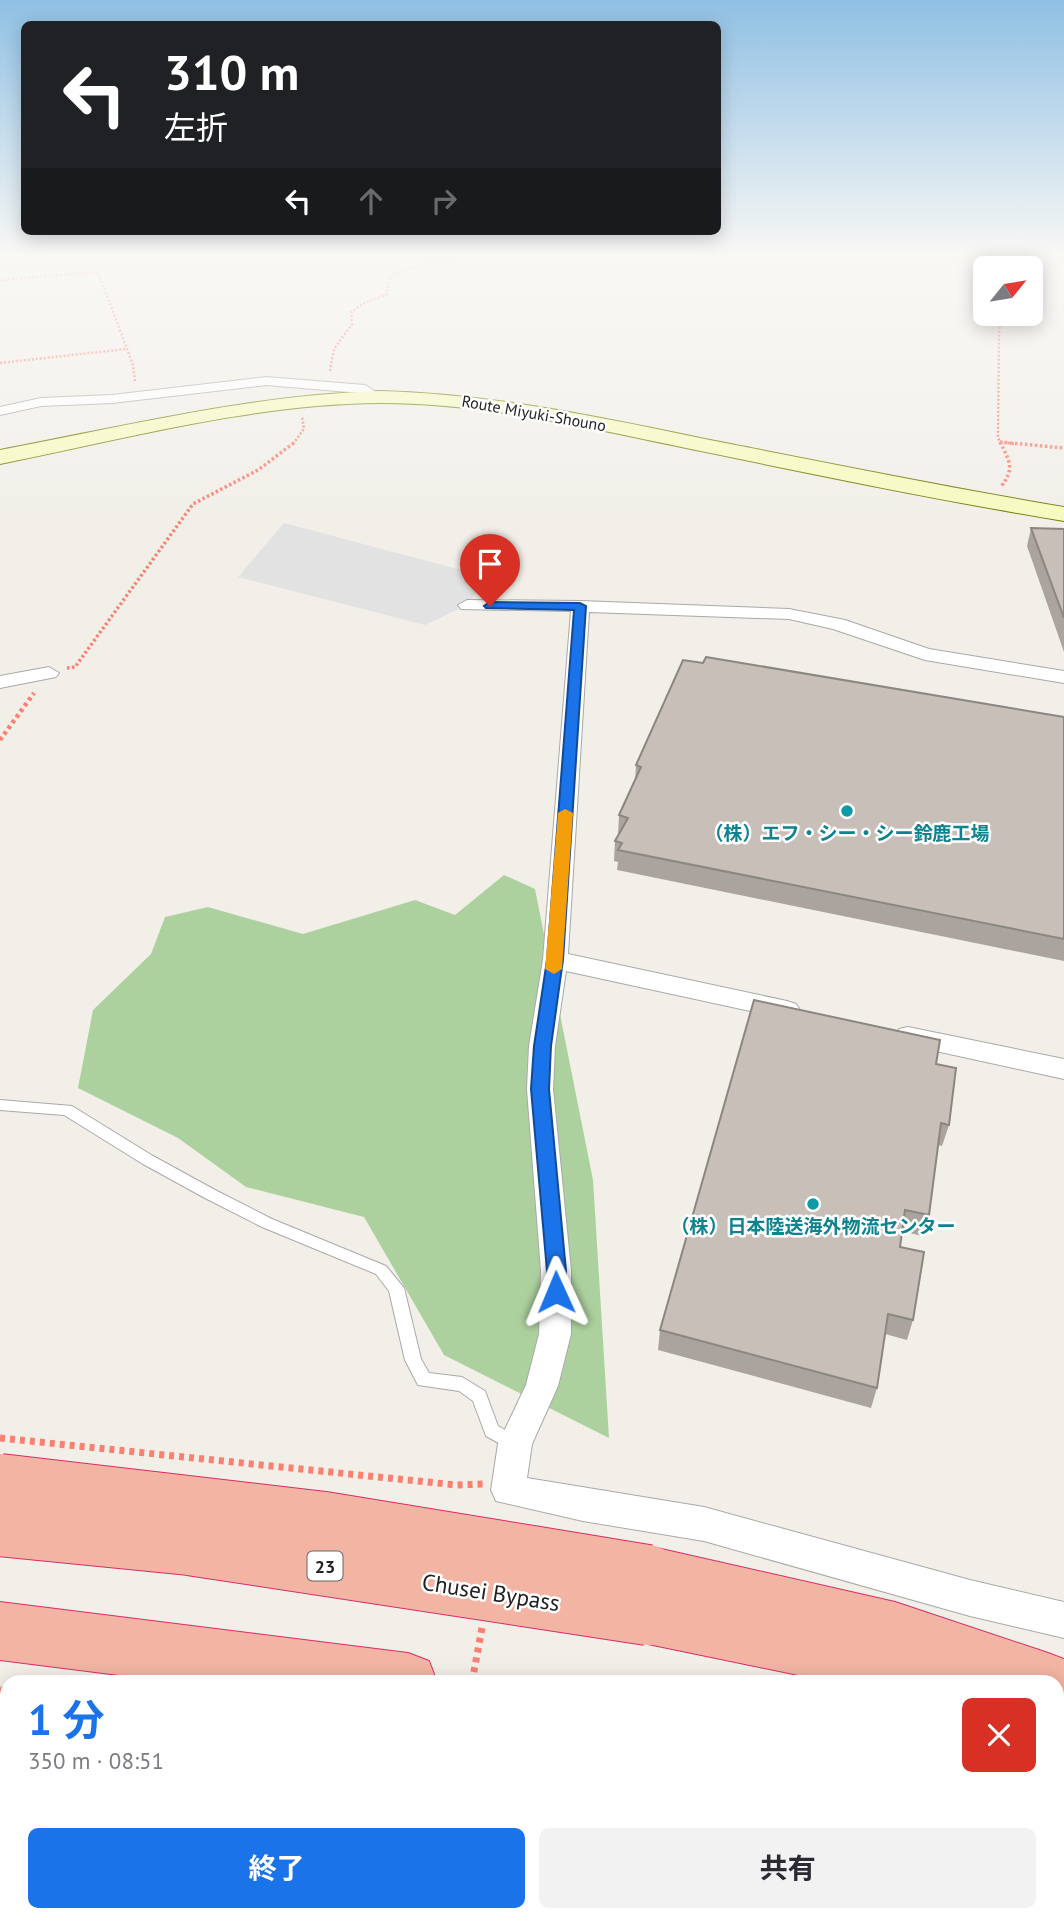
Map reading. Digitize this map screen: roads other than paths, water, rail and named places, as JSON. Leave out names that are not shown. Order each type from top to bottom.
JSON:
[{"type":"highway","name":"23","points":[[0,1483],[349,1523],[508,1547],[648,1595],[895,1631],[1027,1675]]},
{"type":"highway","name":"Chusei Bypass","points":[[0,1527],[648,1595],[951,1675]]},
{"type":"highway","points":[[0,1631],[352,1675]]},
{"type":"main road","name":"Route Miyuki-Shouno","points":[[0,457],[298,402],[377,397],[454,399],[540,412],[990,502],[1064,514]]},
{"type":"street","points":[[0,411],[41,402],[137,396],[266,381],[365,389],[377,397]]},
{"type":"street","points":[[467,605],[580,606],[789,614],[838,624],[925,654],[1064,677]]},
{"type":"street","points":[[580,606],[555,960],[542,1046],[540,1089],[556,1271],[555,1335],[542,1386],[515,1444],[508,1490],[704,1524],[970,1598],[1064,1620]]},
{"type":"street","points":[[0,682],[49,673]]},
{"type":"street","points":[[555,960],[809,1014]]},
{"type":"street","points":[[890,1032],[1064,1069]]},
{"type":"lane","points":[[0,1105],[67,1110],[148,1160],[267,1223],[381,1270],[396,1288],[414,1360],[424,1380],[462,1384],[478,1396],[492,1431],[515,1444]]},
{"type":"place","name":"（株）エフ・シー・シー鈴鹿工場","points":[[847,811]]},
{"type":"place","name":"（株）日本陸送海外物流センター","points":[[813,1204]]}]
